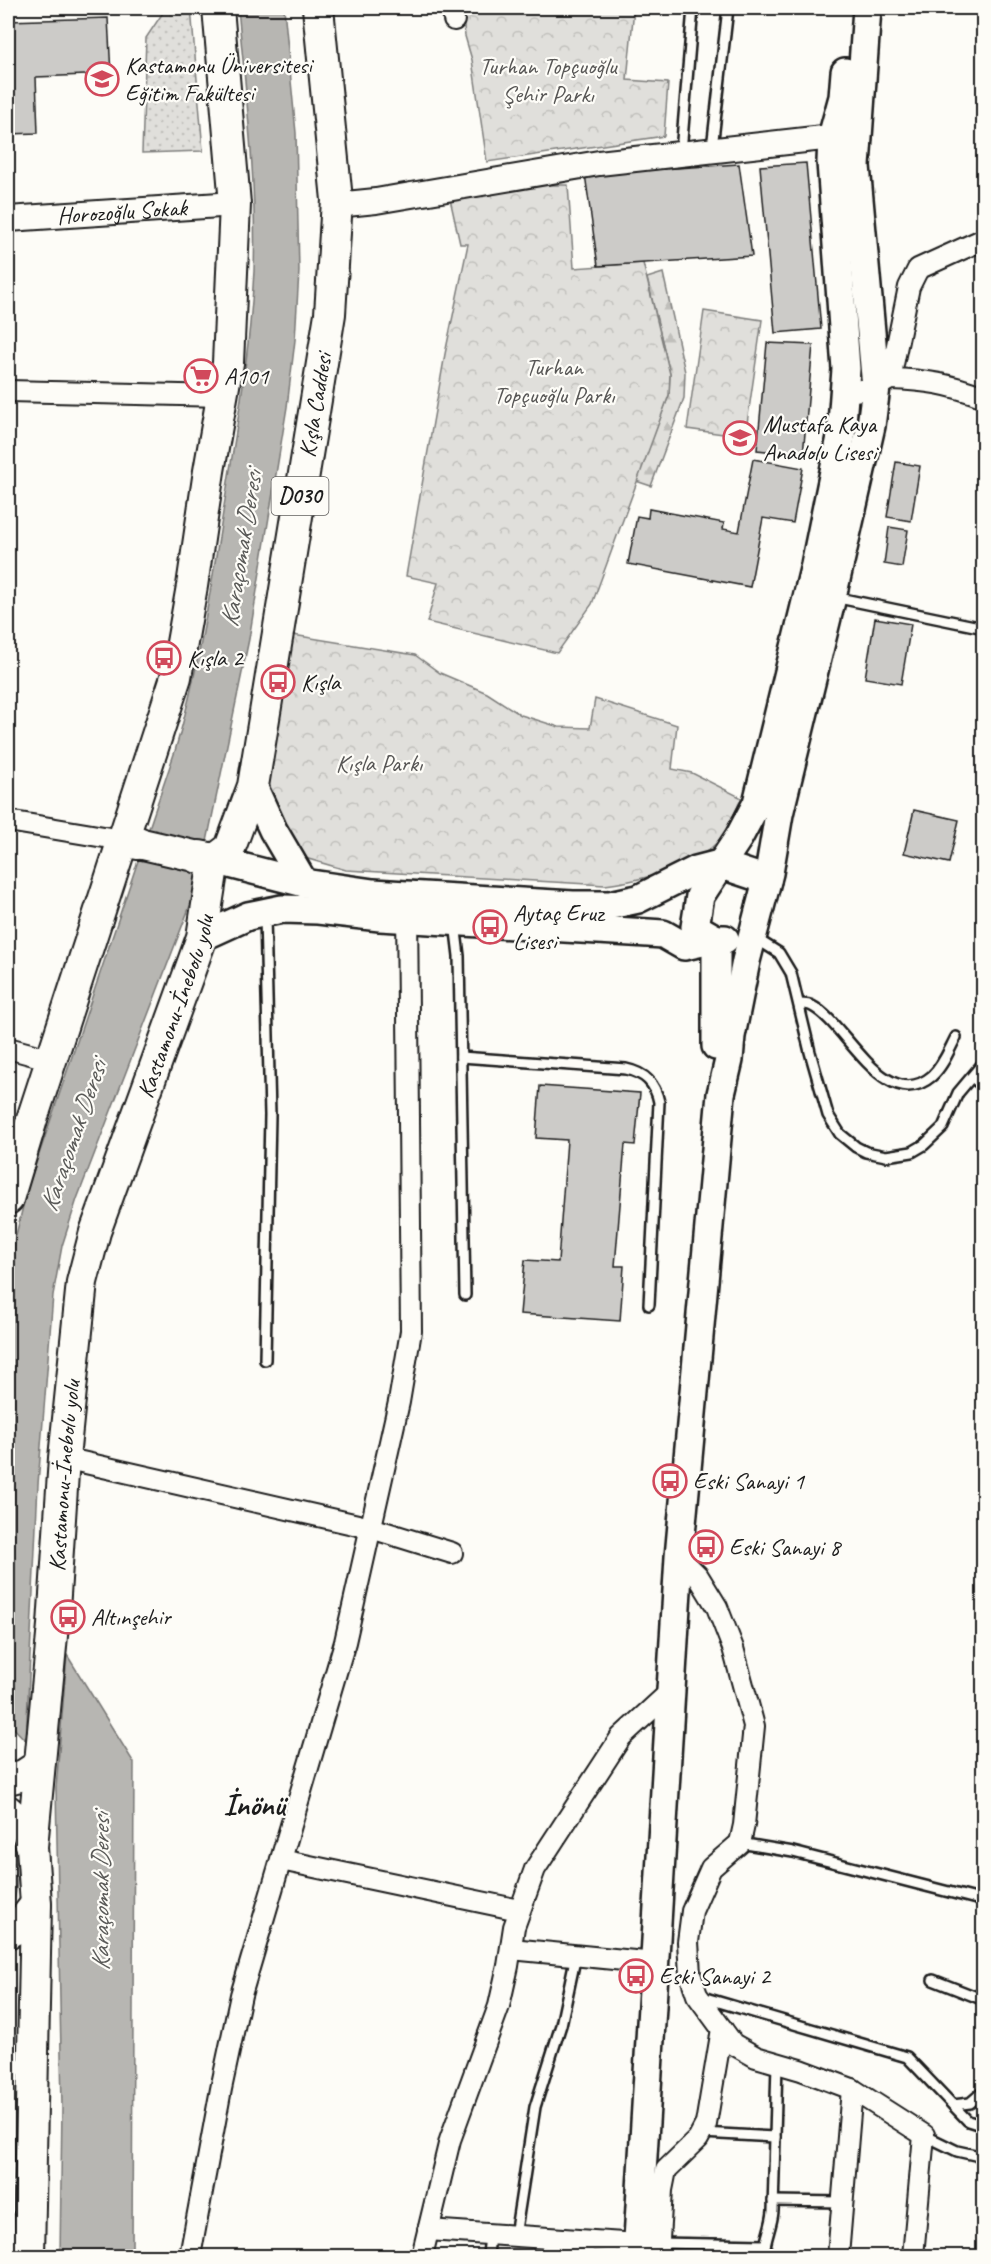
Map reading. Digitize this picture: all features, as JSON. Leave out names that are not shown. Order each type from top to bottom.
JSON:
[{"type":"main road","points":[[10,1182],[130,842],[176,677],[228,363],[235,204],[218,8]]},
{"type":"main road","name":"Kışla Caddesi","points":[[206,859],[230,848],[253,786],[330,314],[336,205],[318,8]]},
{"type":"main road","points":[[716,939],[695,927],[700,896],[739,837],[757,802],[883,383],[856,166],[844,137],[843,97],[851,8]]},
{"type":"main road","points":[[648,2250],[655,1963],[670,1691],[679,1557],[721,1094],[746,961],[767,880],[820,594],[845,393],[843,302],[831,162],[844,137],[867,8]]},
{"type":"main road","points":[[253,786],[273,830],[304,883]]},
{"type":"main road","points":[[130,842],[304,883],[373,893],[407,907],[454,920],[663,934],[684,946],[716,939],[738,940],[753,936]]},
{"type":"main road","name":"Kastamonu-İnebolu yolu","points":[[29,2256],[36,1904],[32,1847],[53,1625],[64,1458],[82,1282],[95,1232],[202,937],[206,859]]},
{"type":"main road","points":[[202,937],[248,916],[282,909],[610,905],[638,899],[696,870],[719,864],[767,880]]},
{"type":"main road","points":[[716,939],[716,1049],[721,1094]]},
{"type":"main road","points":[[8,1779],[24,1775],[39,1765]]},
{"type":"main road","points":[[8,1811],[24,1826],[32,1847]]},
{"type":"main road","points":[[8,1933],[16,1928],[36,1904]]},
{"type":"street","points":[[336,205],[433,192],[538,172],[844,137]]},
{"type":"street","name":"Horozoğlu Sokak","points":[[8,219],[235,204]]},
{"type":"street","points":[[883,383],[909,287],[918,269],[984,239]]},
{"type":"street","points":[[845,393],[883,383],[920,379],[953,385],[984,397]]},
{"type":"street","points":[[8,391],[223,396]]},
{"type":"street","points":[[8,821],[130,842]]},
{"type":"street","points":[[190,2256],[241,1995],[345,1642],[399,1402],[411,1331],[407,907]]},
{"type":"street","points":[[8,1048],[52,1060]]},
{"type":"street","points":[[64,1458],[371,1528],[452,1553]]},
{"type":"street","points":[[679,1557],[698,1576],[717,1607],[733,1648],[754,1726],[744,1825],[740,1843],[711,1868],[692,1911],[688,1942],[690,1974],[697,1995],[733,2044],[756,2057],[852,2089],[924,2135],[913,2256]]},
{"type":"street","points":[[423,2256],[450,2140],[499,2006],[519,1910],[535,1869],[621,1737],[670,1691]]},
{"type":"street","points":[[281,1860],[519,1910]]},
{"type":"street","points":[[511,1949],[655,1963]]},
{"type":"street","points":[[428,2230],[515,2236],[588,2249],[648,2250],[666,2170],[698,2139],[706,2124],[722,2029]]},
{"type":"street","points":[[838,2256],[852,2089]]},
{"type":"lane","points":[[680,154],[693,8]]},
{"type":"lane","points":[[712,151],[728,8]]},
{"type":"lane","points":[[820,594],[984,627]]},
{"type":"lane","points":[[265,911],[270,1115],[265,1360]]},
{"type":"lane","points":[[454,920],[459,956],[465,1295]]},
{"type":"lane","points":[[753,936],[779,953],[791,973],[828,1115],[848,1142],[866,1152],[886,1156],[899,1155],[924,1145],[944,1127],[958,1093],[984,1062]]},
{"type":"lane","points":[[799,1004],[812,1005],[831,1021],[876,1072],[898,1084],[917,1084],[932,1076],[956,1037]]},
{"type":"lane","points":[[461,1057],[626,1070],[642,1074],[654,1086],[659,1102],[649,1305]]},
{"type":"lane","points":[[972,1077],[984,1087]]},
{"type":"lane","points":[[740,1843],[793,1852],[984,1902]]},
{"type":"lane","points":[[515,2236],[535,2107],[561,2025],[576,1955]]},
{"type":"lane","points":[[933,1980],[984,2000]]},
{"type":"lane","points":[[697,1995],[907,2057],[968,2121],[984,2126]]},
{"type":"lane","points":[[764,2256],[764,2245],[772,2225],[777,2063]]},
{"type":"lane","points":[[953,2105],[970,2103],[984,2091]]},
{"type":"lane","points":[[702,2133],[775,2137]]},
{"type":"lane","points":[[924,2135],[957,2151],[984,2157]]},
{"type":"lane","points":[[773,2201],[843,2202]]},
{"type":"lane","points":[[488,2256],[490,2234]]},
{"type":"lane","points":[[648,2250],[764,2245]]},
{"type":"green space","points":[[166,8],[191,8],[203,151],[142,153],[146,38]]},
{"type":"green space","name":"Turhan Topçuoğlu Şehir Parkı","points":[[462,8],[634,8],[627,80],[668,83],[664,136],[487,162]]},
{"type":"green space","name":"Turhan Topçuoğlu Parkı","points":[[496,185],[568,185],[574,268],[643,263],[670,374],[669,395],[592,604],[557,653],[427,622],[438,583],[406,576],[445,354],[468,244],[460,244],[450,199]]},
{"type":"green space","points":[[663,273],[685,372],[684,398],[651,486],[636,481],[669,395],[670,374],[647,278]]},
{"type":"green space","points":[[704,311],[762,320],[745,437],[687,429]]},
{"type":"green space","name":"Kışla Parkı","points":[[293,635],[415,655],[440,673],[487,693],[521,715],[559,727],[590,728],[595,699],[677,725],[672,769],[692,773],[742,798],[720,839],[697,858],[651,876],[605,885],[346,870],[305,858],[265,790]]},
{"type":"green space","points":[[8,1826],[15,1839],[17,1866],[15,1898],[8,1910]]},
{"type":"water","name":"Karaçomak Deresi","points":[[238,8],[284,8],[296,133],[299,271],[295,340],[287,407],[249,639],[198,885],[77,1199],[62,1246],[53,1295],[38,1484],[26,1741],[8,1722],[8,1292],[16,1235],[27,1190],[175,751],[204,629],[234,447],[254,271],[252,172]]},
{"type":"water","name":"Karaçomak Deresi","points":[[67,1655],[134,1763],[132,2256],[60,2256],[62,2107],[56,1788]]},
{"type":"building","points":[[108,18],[111,74],[36,77],[38,133],[8,134],[8,21]]},
{"type":"building","points":[[806,163],[821,329],[775,333],[760,166]]},
{"type":"building","points":[[739,164],[752,256],[598,266],[585,174]]},
{"type":"building","points":[[767,343],[813,345],[803,455],[757,450]]},
{"type":"building","points":[[753,459],[803,468],[793,523],[763,518],[750,587],[628,564],[637,516],[648,518],[649,509],[724,523],[723,529],[739,532]]},
{"type":"building","points":[[896,462],[920,466],[911,521],[887,517]]},
{"type":"building","points":[[889,527],[908,530],[902,567],[884,564]]},
{"type":"building","points":[[875,618],[911,624],[901,684],[865,678]]},
{"type":"building","points":[[914,810],[959,820],[949,863],[904,853]]},
{"type":"building","points":[[540,1086],[640,1093],[635,1145],[625,1144],[615,1266],[624,1266],[620,1321],[520,1314],[525,1260],[558,1262],[567,1140],[536,1138]]},
{"type":"place","name":"Kastamonu Üniversitesi Eğitim Fakültesi","points":[[102,79]]},
{"type":"place","name":"A101","points":[[201,376]]},
{"type":"place","name":"Mustafa Kaya Anadolu Lisesi","points":[[740,438]]},
{"type":"place","name":"Kışla 2","points":[[164,658]]},
{"type":"place","name":"Kışla","points":[[278,682]]},
{"type":"place","name":"Aytaç Eruz Lisesi","points":[[490,927]]},
{"type":"place","name":"Eski Sanayi 1","points":[[670,1481]]},
{"type":"place","name":"Eski Sanayi 8","points":[[706,1547]]},
{"type":"place","name":"Altınşehir","points":[[68,1617]]},
{"type":"place","name":"Eski Sanayi 2","points":[[636,1976]]},
{"type":"district","name":"İnönü","points":[[254,1805]]}]
